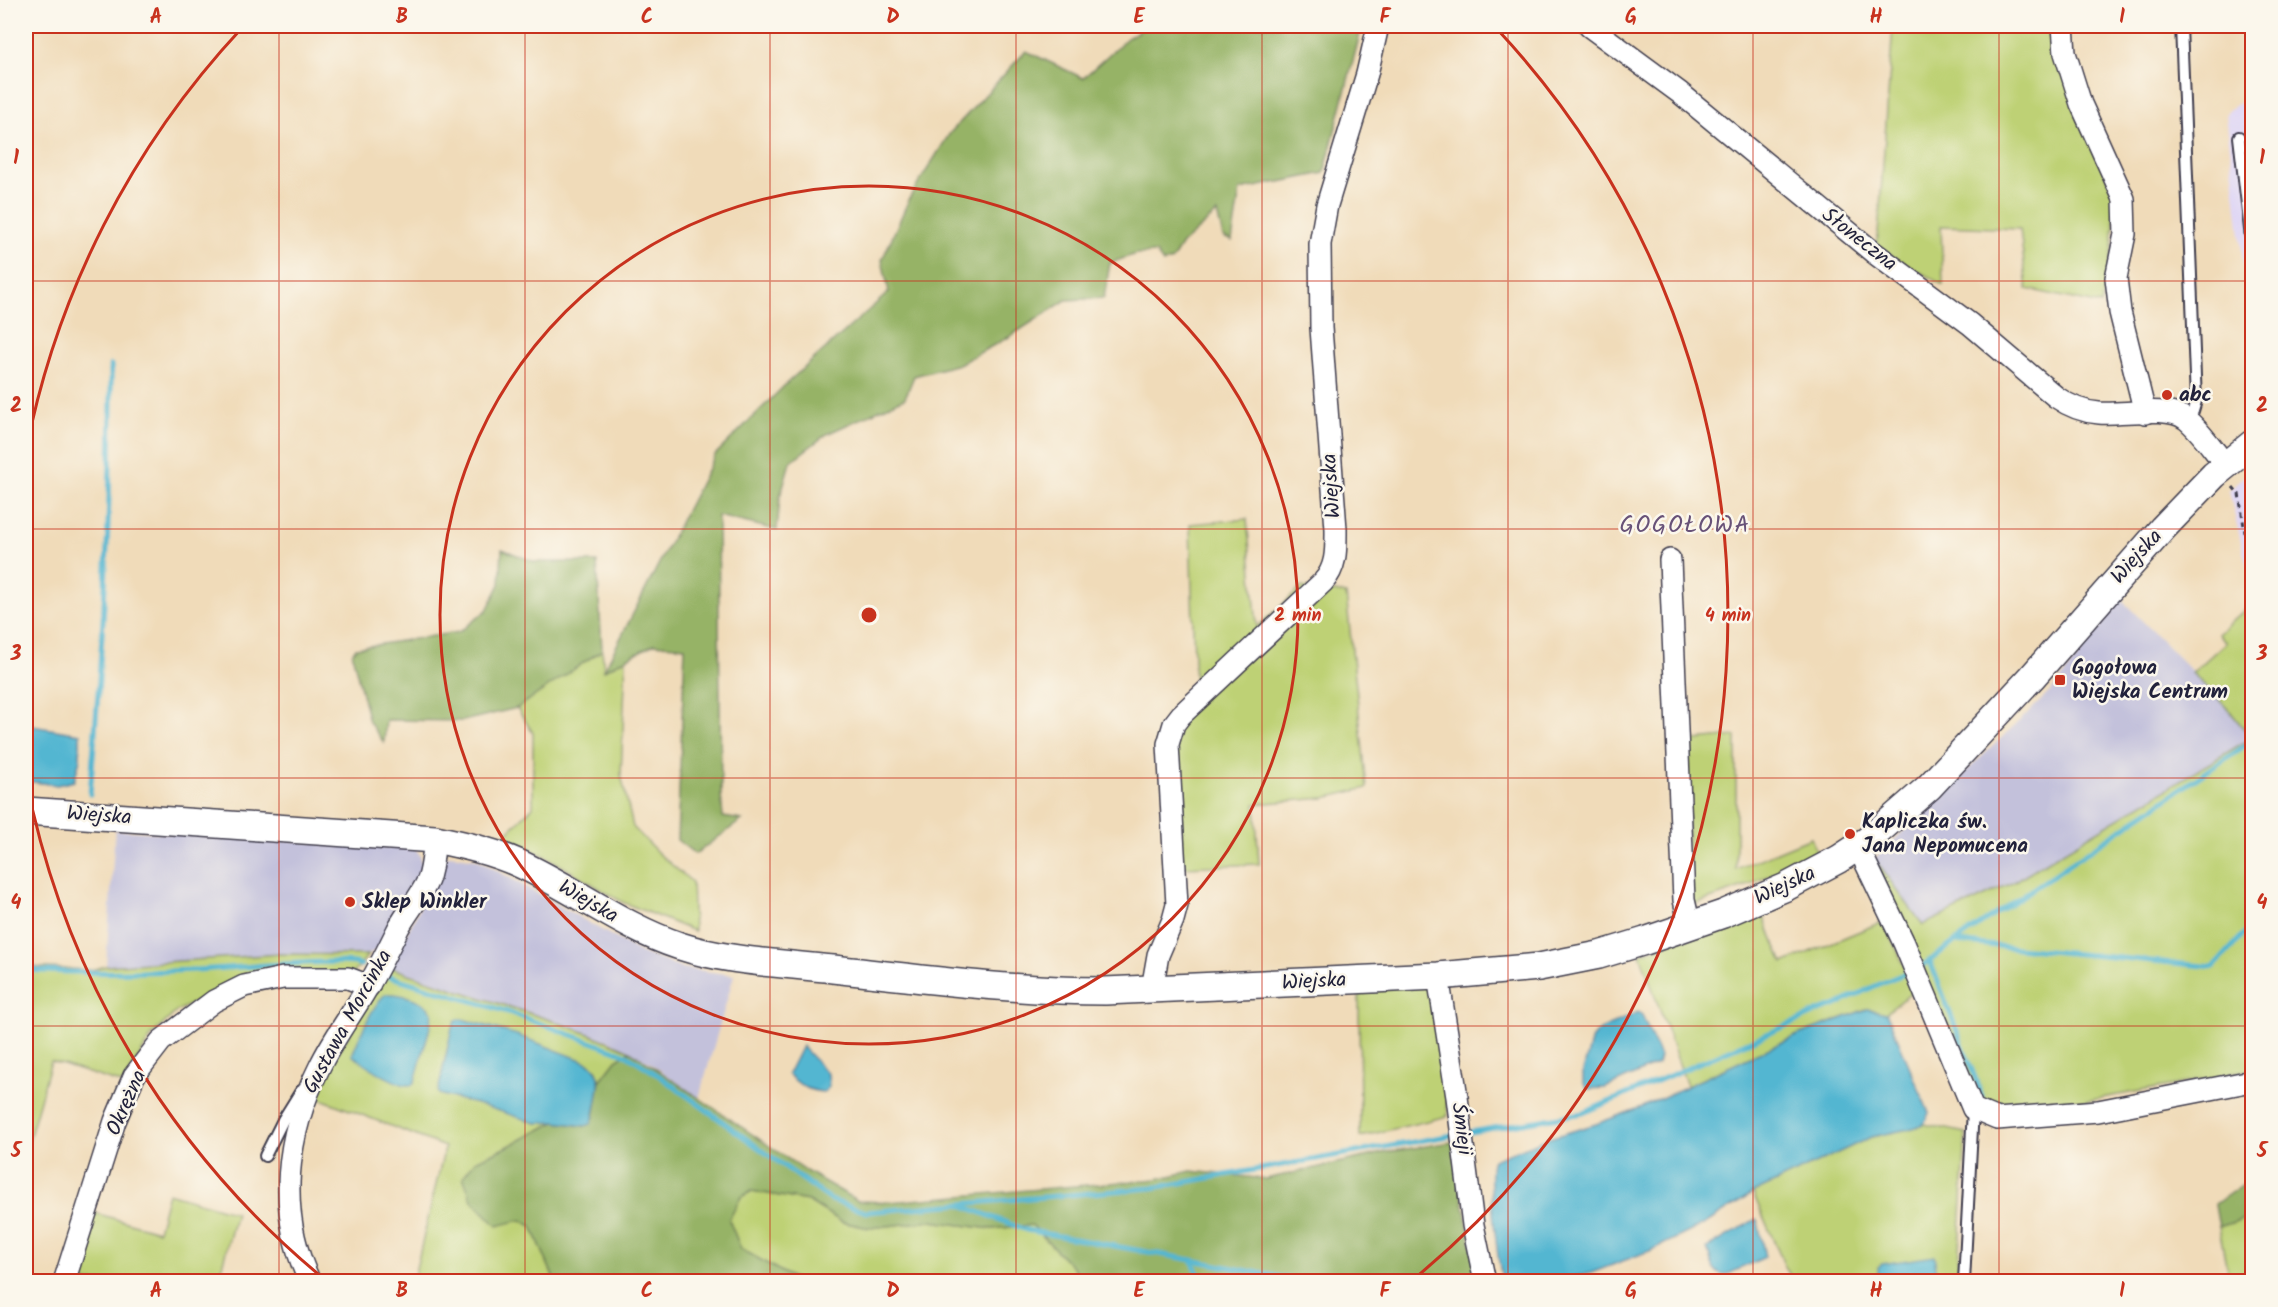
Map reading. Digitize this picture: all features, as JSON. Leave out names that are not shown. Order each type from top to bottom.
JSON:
[{"type":"street","name":"Wiejska","points":[[1152,989],[1155,965],[1177,905],[1168,744],[1174,724],[1323,582],[1335,561],[1336,529],[1320,328],[1320,244],[1327,205],[1367,74],[1378,26]]},
{"type":"street","name":"Słoneczna","points":[[1589,26],[1680,93],[1873,252],[1970,324],[2068,405],[2091,412],[2174,414],[2187,420]]},
{"type":"street","points":[[2063,26],[2065,53],[2081,104],[2124,199],[2125,234],[2116,278],[2120,312],[2145,413]]},
{"type":"street","points":[[2187,420],[2227,475]]},
{"type":"street","name":"Wiejska","points":[[26,811],[435,839],[480,849],[504,858],[557,884],[642,932],[706,953],[1012,988],[1058,991],[1152,989],[1438,976],[1528,969],[1622,948],[1690,926],[1786,887],[1876,834],[1929,787],[2032,677],[2163,528],[2227,475],[2253,444]]},
{"type":"street","points":[[1670,560],[1684,900],[1690,926]]},
{"type":"street","name":"Gustawa Morcinka","points":[[310,1281],[299,1259],[288,1197],[290,1163],[297,1126],[316,1074],[369,986],[403,920],[428,880],[435,839]]},
{"type":"street","points":[[1858,846],[1904,943],[1973,1109],[1997,1119],[2098,1111],[2253,1081]]},
{"type":"street","name":"Śmieji","points":[[1438,976],[1458,1097],[1473,1225],[1485,1281]]},
{"type":"street","name":"Okrężna","points":[[64,1281],[115,1121],[135,1076],[161,1041],[214,1001],[244,986],[283,978],[348,978],[369,986]]},
{"type":"lane","points":[[2181,26],[2196,401],[2187,420]]},
{"type":"lane","points":[[2239,136],[2253,247]]},
{"type":"lane","points":[[265,1156],[292,1105],[316,1074]]},
{"type":"lane","points":[[1964,1281],[1973,1109]]},
{"type":"path","points":[[2227,475],[2240,494],[2253,578]]},
{"type":"shaded area","points":[[2252,93],[2252,340],[2226,113]]},
{"type":"shaded area","points":[[2252,469],[2252,588],[2229,491]]},
{"type":"shaded area","points":[[2121,599],[2226,706],[2251,738],[2010,884],[1923,925],[1874,859],[2055,687]]},
{"type":"shaded area","points":[[115,830],[415,849],[420,855],[424,874],[385,944],[368,955],[280,954],[106,966]]},
{"type":"shaded area","points":[[450,855],[477,859],[642,953],[682,968],[734,975],[699,1098],[649,1062],[610,1041],[390,967],[444,859]]},
{"type":"green space","points":[[1147,26],[1362,26],[1324,173],[1240,190],[1232,241],[1223,237],[1217,213],[1182,244],[1172,260],[1163,263],[1156,253],[1136,254],[1110,263],[1104,298],[1066,300],[1009,337],[959,364],[914,376],[905,398],[827,434],[790,462],[780,497],[777,530],[718,516],[721,795],[723,817],[742,820],[695,854],[677,840],[685,647],[654,644],[604,670],[715,455],[789,381],[889,292],[882,260],[910,197],[950,133],[1026,51],[1083,78],[1127,38]]},
{"type":"green space","points":[[1893,26],[2053,26],[2114,196],[2112,251],[2101,305],[2027,289],[2020,229],[1941,226],[1943,285],[1877,248]]},
{"type":"green space","points":[[1247,519],[1257,627],[1302,587],[1346,594],[1367,788],[1324,798],[1255,804],[1259,864],[1184,867],[1166,816],[1160,733],[1195,694],[1190,524]]},
{"type":"green space","points":[[502,549],[535,562],[597,562],[602,650],[517,708],[463,721],[386,720],[384,743],[369,722],[352,654],[356,648],[459,632],[487,610],[500,584]]},
{"type":"green space","points":[[2250,605],[2252,606],[2252,1068],[2213,1078],[2057,1106],[1995,1110],[1978,1101],[1874,859],[1923,925],[2010,884],[2251,738],[2226,706],[2192,673],[2226,642],[2218,634]]},
{"type":"green space","points":[[602,650],[604,670],[626,659],[621,775],[633,827],[659,854],[692,882],[694,931],[622,902],[547,857],[503,837],[533,807],[533,733],[517,708]]},
{"type":"green space","points":[[1736,736],[1736,869],[1811,838],[1818,854],[1744,887],[1690,906],[1685,741]]},
{"type":"green space","points":[[1760,908],[1783,963],[1884,921],[1915,990],[1886,1013],[1866,1009],[1798,1035],[1687,1086],[1640,954]]},
{"type":"green space","points":[[280,954],[368,955],[354,973],[224,987],[177,1011],[152,1035],[123,1084],[51,1061],[26,1150],[26,967],[91,970],[106,966]]},
{"type":"green space","points":[[390,967],[571,1027],[630,1051],[616,1060],[600,1081],[597,1071],[589,1063],[452,1028],[440,1082],[440,1094],[490,1107],[536,1123],[555,1122],[475,1161],[521,1220],[532,1226],[555,1281],[519,1279],[515,1282],[413,1281],[445,1147],[316,1097],[326,1072]]},
{"type":"green space","points":[[1429,985],[1444,1071],[1448,1116],[1360,1137],[1359,989]]},
{"type":"green space","points":[[630,1051],[806,1171],[858,1201],[889,1202],[1157,1179],[1191,1171],[1266,1179],[1387,1152],[1452,1142],[1478,1281],[1086,1281],[1032,1225],[992,1229],[931,1221],[869,1228],[842,1222],[808,1201],[752,1191],[741,1197],[729,1220],[741,1249],[798,1281],[555,1281],[532,1226],[521,1220],[497,1226],[472,1200],[463,1177],[475,1161],[555,1122],[584,1126],[594,1117],[600,1081],[616,1060]]},
{"type":"green space","points":[[1924,1124],[1966,1133],[1957,1281],[1794,1281],[1786,1269],[1753,1193],[1871,1137]]},
{"type":"green space","points":[[2252,1178],[2252,1216],[2219,1227],[2215,1204]]},
{"type":"green space","points":[[752,1191],[808,1201],[842,1222],[869,1228],[931,1221],[992,1229],[1032,1225],[1086,1281],[798,1281],[741,1249],[728,1220],[741,1197]]},
{"type":"green space","points":[[168,1193],[236,1213],[218,1281],[74,1282],[91,1212],[158,1231]]},
{"type":"green space","points":[[2252,1216],[2252,1280],[2229,1281],[2219,1227]]},
{"type":"water","points":[[26,725],[80,734],[80,759],[74,781],[57,785],[26,781]]},
{"type":"water","points":[[386,994],[411,998],[428,1007],[432,1012],[430,1027],[412,1085],[405,1085],[390,1079],[352,1055],[371,1013]]},
{"type":"water","points":[[1867,1009],[1886,1013],[1891,1023],[1929,1113],[1924,1124],[1871,1137],[1753,1193],[1705,1224],[1652,1250],[1591,1273],[1555,1281],[1503,1281],[1492,1198],[1491,1167],[1493,1160],[1546,1139],[1642,1107],[1798,1035]]},
{"type":"water","points":[[1638,1012],[1642,1015],[1660,1056],[1658,1064],[1605,1088],[1587,1089],[1583,1082],[1583,1071],[1592,1038],[1600,1030]]},
{"type":"water","points":[[462,1019],[517,1035],[589,1063],[597,1072],[599,1080],[591,1124],[585,1126],[555,1122],[536,1123],[439,1094],[452,1028],[456,1020]]},
{"type":"water","points":[[802,1046],[828,1074],[829,1087],[824,1092],[804,1087],[788,1074]]},
{"type":"water","points":[[1756,1219],[1765,1257],[1726,1275],[1721,1275],[1715,1270],[1707,1248]]},
{"type":"water","points":[[1934,1256],[1937,1274],[1929,1281],[1879,1281],[1878,1267],[1882,1264]]},
{"type":"waterway","points":[[90,794],[105,580],[110,473],[111,365]]},
{"type":"waterway","points":[[1922,966],[2252,741]]},
{"type":"waterway","points":[[1955,942],[2214,967],[2252,925]]},
{"type":"waterway","points":[[1930,961],[1982,1096]]},
{"type":"waterway","points":[[26,970],[140,972],[314,962],[361,965]]},
{"type":"waterway","points":[[1470,1132],[1583,1113],[1818,1011],[1837,1005],[1906,973]]},
{"type":"waterway","points":[[388,976],[508,1012],[627,1055],[831,1200],[866,1212],[1152,1188],[1453,1135]]},
{"type":"waterway","points":[[961,1205],[1026,1230],[1192,1260],[1202,1282]]},
{"type":"waterway","points":[[1192,1260],[1306,1282]]},
{"type":"place","name":"abc","points":[[2167,395]]},
{"type":"place","name":"Gogołowa Wiejska Centrum","points":[[2060,680]]},
{"type":"place","name":"Kapliczka św. Jana Nepomucena","points":[[1850,834]]},
{"type":"place","name":"Sklep Winkler","points":[[350,902]]},
{"type":"district","name":"GOGOŁOWA","points":[[1685,525]]}]
